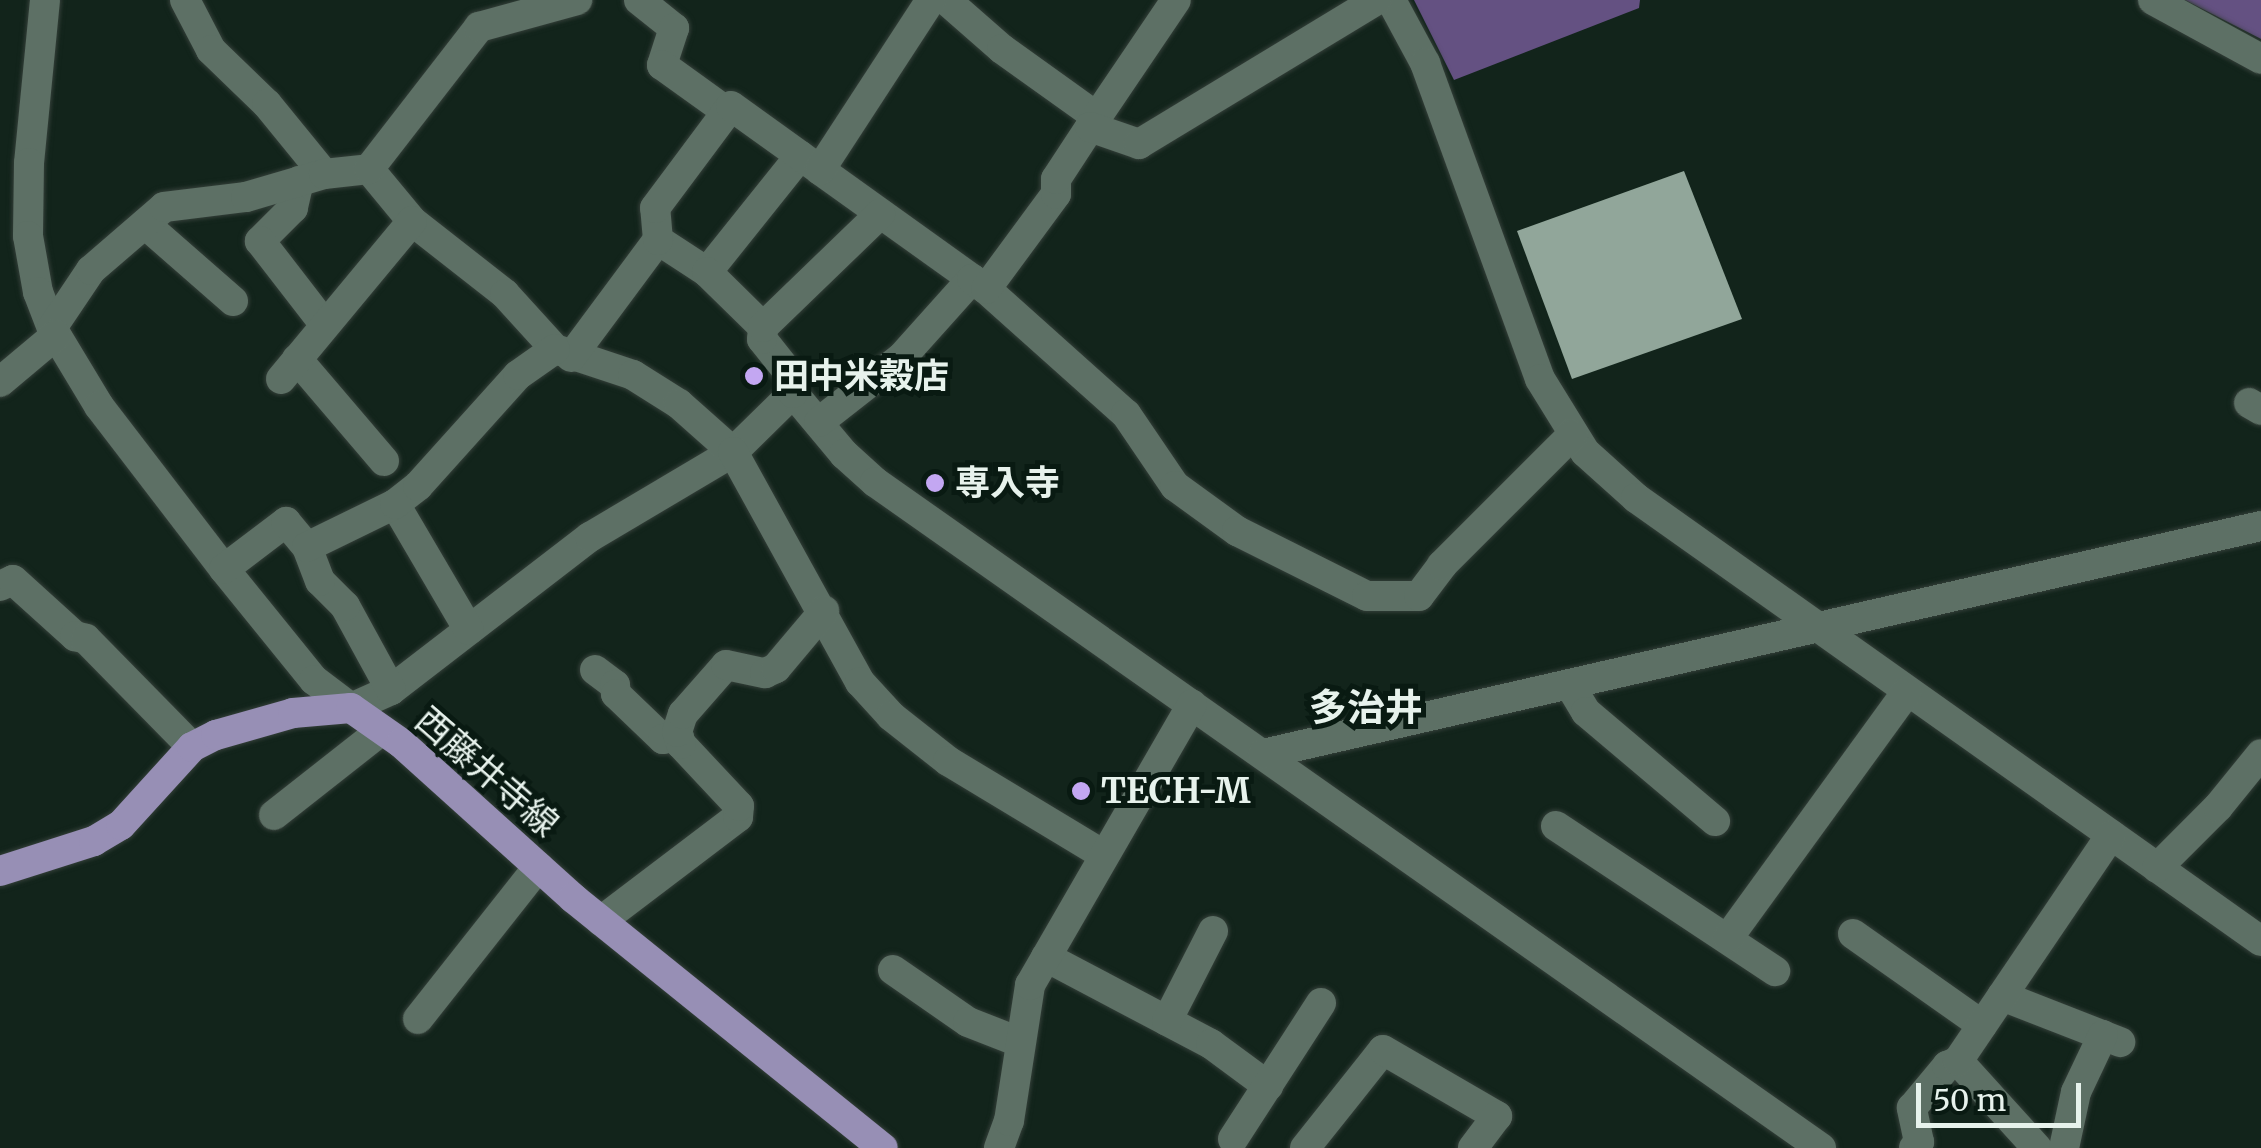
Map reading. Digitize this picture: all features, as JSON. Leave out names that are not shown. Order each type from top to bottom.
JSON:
[{"type":"main road","name":"西藤井寺線","points":[[351,708],[382,730],[601,922],[882,1148]]},
{"type":"main road","points":[[0,871],[94,841],[121,825],[192,747],[258,720],[351,708]]},
{"type":"street","points":[[45,0],[29,162],[28,236],[38,292],[54,332],[99,406],[224,569],[314,680],[351,708],[391,690],[590,536],[732,452],[793,393]]},
{"type":"street","points":[[185,0],[211,50],[267,104],[311,178]]},
{"type":"street","points":[[0,382],[54,332],[91,270],[164,208],[246,198],[311,178],[369,168],[480,26],[576,0]]},
{"type":"street","points":[[639,0],[674,28],[662,65],[726,112]]},
{"type":"street","points":[[707,272],[810,163],[931,0]]},
{"type":"street","points":[[946,0],[1093,122],[1139,144],[1378,0]]},
{"type":"street","points":[[1391,0],[1426,63],[1540,378],[1572,435],[1606,475],[1812,626],[2261,941]]},
{"type":"street","points":[[2153,0],[2261,58]]},
{"type":"street","points":[[819,422],[902,357],[979,284],[1056,194],[1056,178],[1174,1]]},
{"type":"street","points":[[307,547],[395,504],[452,451],[518,375],[562,353],[658,240],[655,208],[731,106],[979,284],[1126,414],[1175,486],[1237,531],[1367,596],[1418,596],[1442,565],[1572,435]]},
{"type":"street","points":[[369,168],[412,221],[505,294],[562,353],[632,375],[678,404],[732,452],[799,577],[812,589],[860,682],[891,716],[948,761],[1104,855]]},
{"type":"street","points":[[311,178],[294,208],[260,241],[325,325]]},
{"type":"street","points":[[880,214],[763,327],[762,340],[789,373],[793,393],[844,454],[875,482],[1821,1148]]},
{"type":"street","points":[[384,462],[289,369],[412,221]]},
{"type":"street","points":[[145,224],[232,301]]},
{"type":"street","points":[[658,240],[707,272],[763,327]]},
{"type":"street","points":[[395,504],[469,630]]},
{"type":"street","points":[[224,569],[286,522],[307,547],[320,581],[345,606],[391,690]]},
{"type":"street","points":[[1263,754],[1572,687],[1812,626],[2261,526]]},
{"type":"street","points":[[0,586],[13,580],[75,636],[86,639],[192,747]]},
{"type":"street","points":[[678,736],[683,714],[726,664],[764,673],[776,668],[824,611]]},
{"type":"street","points":[[595,670],[616,685],[616,694],[663,739],[678,736]]},
{"type":"street","points":[[1572,687],[1586,712],[1715,822]]},
{"type":"street","points":[[1728,938],[1908,692]]},
{"type":"street","points":[[998,1148],[1009,1120],[1030,984],[1192,704]]},
{"type":"street","points":[[274,816],[382,730]]},
{"type":"street","points":[[601,922],[738,817],[739,806],[678,736]]},
{"type":"street","points":[[2157,868],[2218,807],[2261,754]]},
{"type":"street","points":[[1556,826],[1775,971]]},
{"type":"street","points":[[1914,1148],[1919,1142],[1912,1108],[1947,1066],[1958,1062],[2110,835]]},
{"type":"street","points":[[418,1018],[538,867]]},
{"type":"street","points":[[1166,1021],[1213,932]]},
{"type":"street","points":[[1853,934],[1982,1025]]},
{"type":"street","points":[[1046,957],[1211,1044],[1268,1086]]},
{"type":"street","points":[[893,970],[968,1022],[1019,1042]]},
{"type":"street","points":[[2002,996],[2112,1038],[2076,1092],[2064,1148]]},
{"type":"street","points":[[1233,1140],[1321,1003]]},
{"type":"street","points":[[1305,1148],[1383,1050],[1498,1116],[1474,1148]]},
{"type":"street","points":[[1958,1062],[2037,1148]]},
{"type":"shaded area","points":[[1414,0],[1640,0],[1639,8],[1454,80]]},
{"type":"shaded area","points":[[2185,0],[2261,0],[2261,39]]},
{"type":"building","points":[[1684,171],[1742,319],[1572,379],[1517,231]]},
{"type":"place","name":"田中米穀店","points":[[754,376]]},
{"type":"place","name":"専入寺","points":[[935,483]]},
{"type":"place","name":"TECH-M","points":[[1081,791]]},
{"type":"district","name":"多治井","points":[[1366,708]]}]
